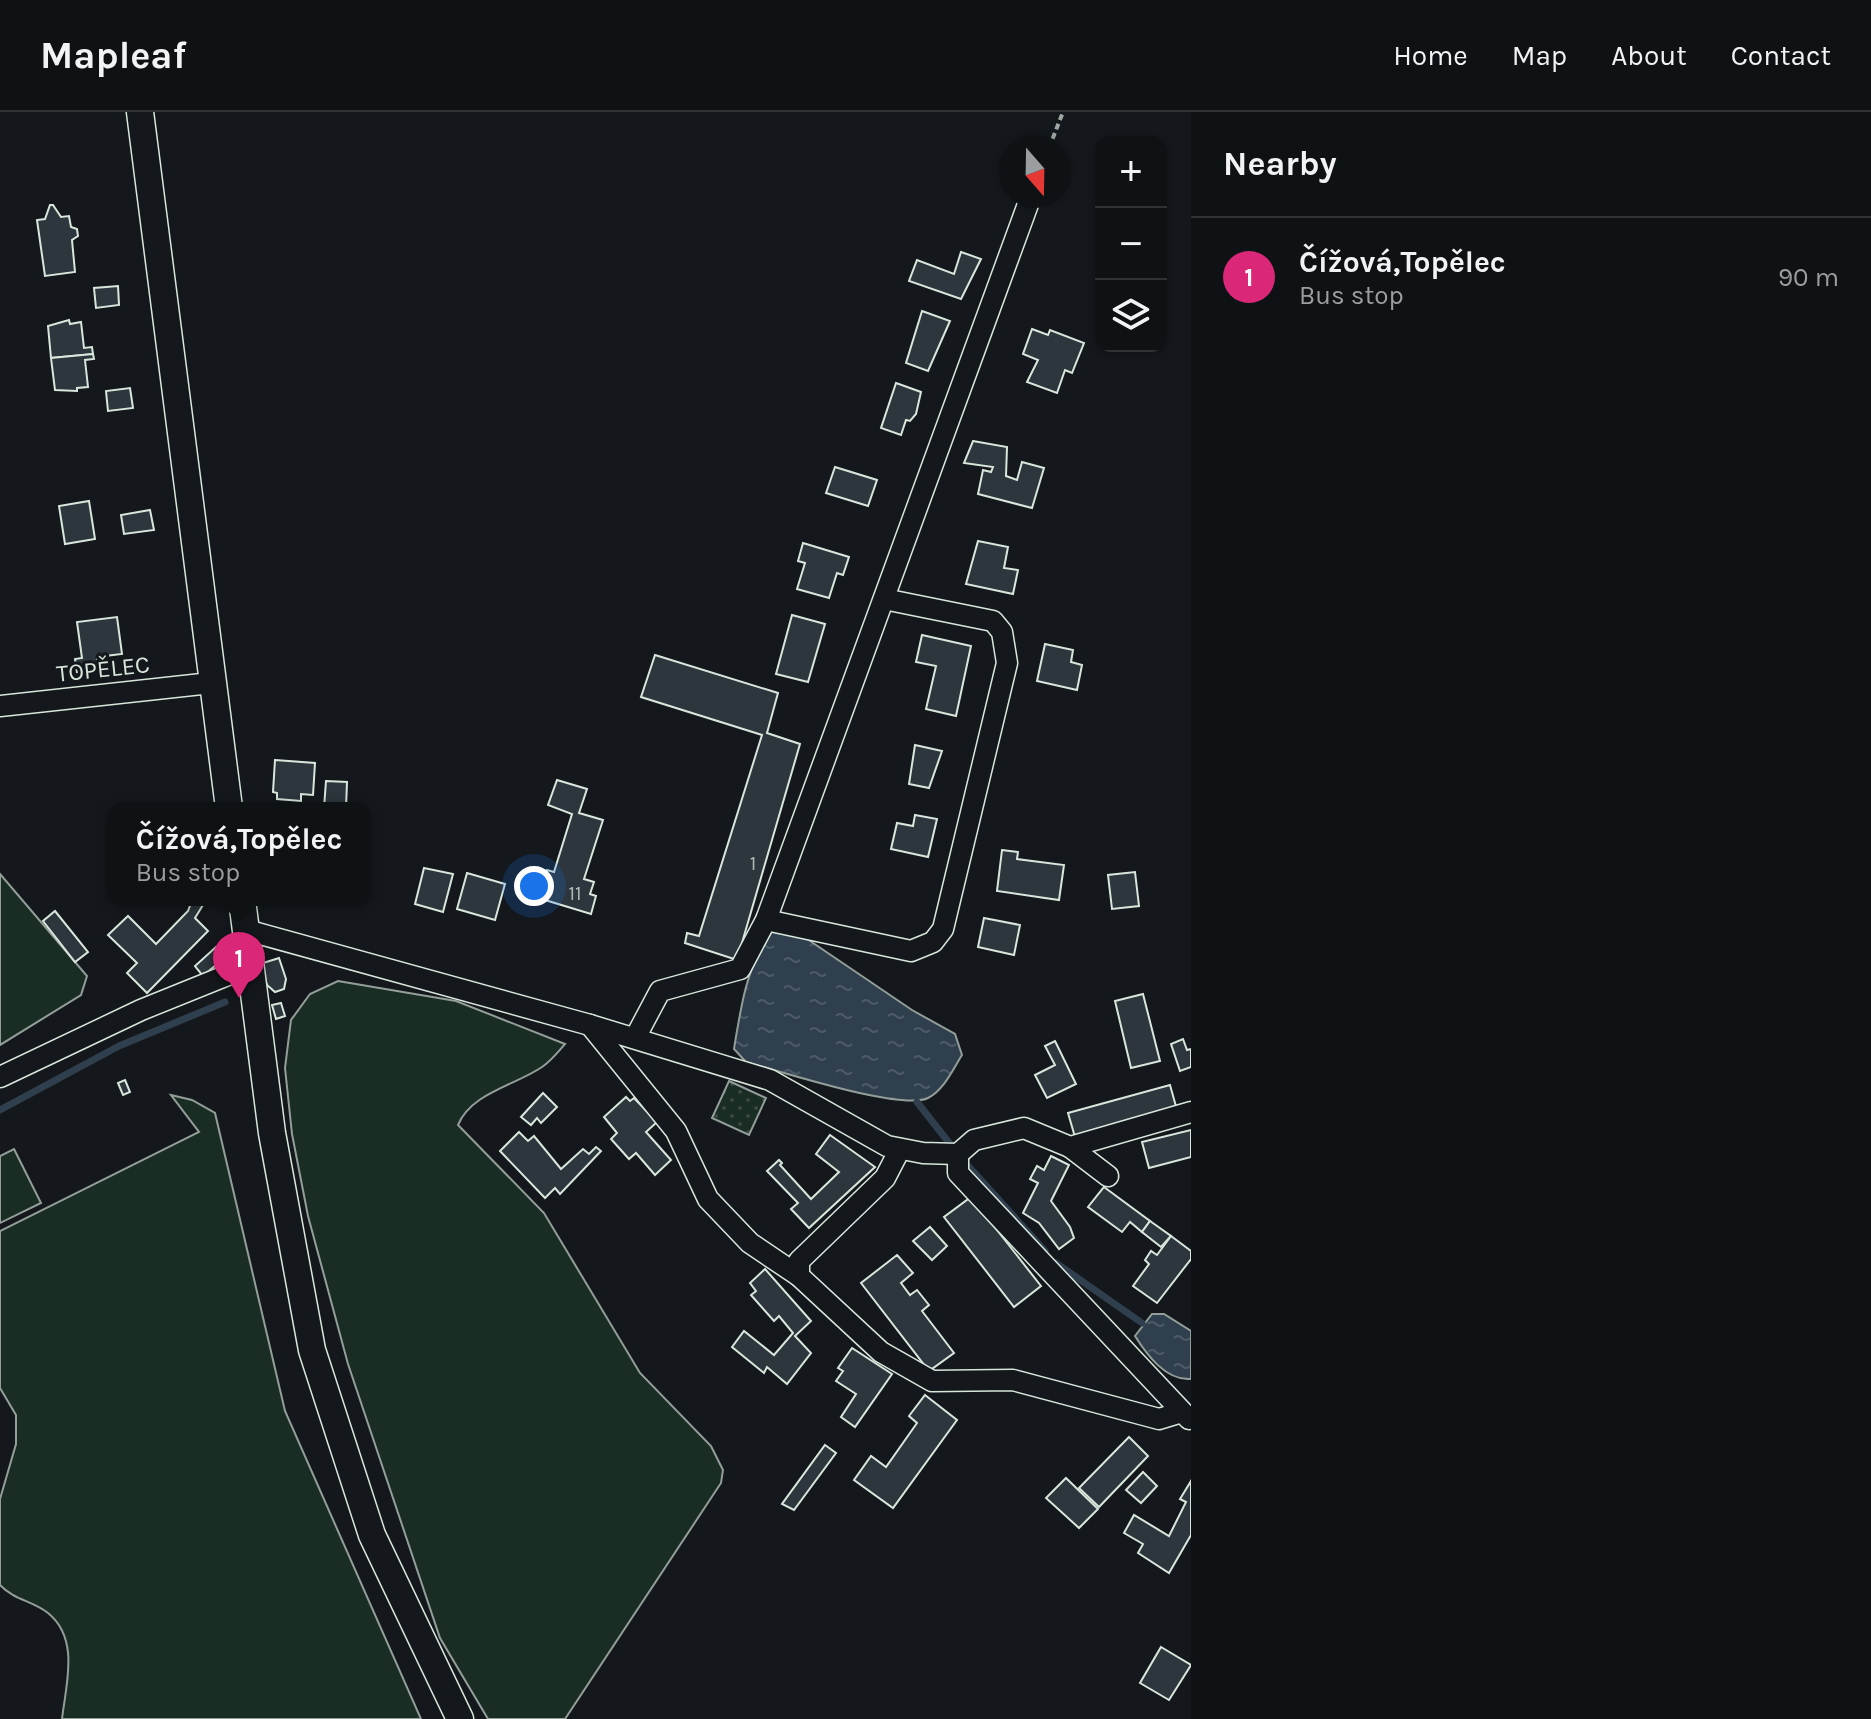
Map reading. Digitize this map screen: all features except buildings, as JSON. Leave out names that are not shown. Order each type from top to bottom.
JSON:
[{"type":"street","points":[[140,112],[228,802]]},
{"type":"street","points":[[635,1038],[660,991],[740,969],[766,920],[1027,208]]},
{"type":"street","points":[[766,920],[911,951],[933,942],[943,929],[1007,663],[1007,649],[1002,632],[993,621],[884,599]]},
{"type":"street","name":"TOPĚLEC","points":[[0,706],[211,683]]},
{"type":"street","points":[[243,906],[272,1133],[312,1350],[372,1535],[460,1719]]},
{"type":"street","points":[[246,930],[590,1025],[770,1080],[887,1146],[958,1154],[974,1140],[1024,1128],[1070,1147],[1108,1176]]},
{"type":"street","points":[[0,1077],[141,1010],[250,966]]},
{"type":"street","points":[[590,1025],[676,1131],[708,1199],[750,1243],[799,1276],[881,1352],[932,1381],[1013,1380],[1159,1419],[1186,1416]]},
{"type":"street","points":[[1070,1147],[1191,1112]]},
{"type":"street","points":[[799,1276],[799,1261],[885,1178],[900,1149]]},
{"type":"street","points":[[958,1154],[958,1173],[1186,1416]]},
{"type":"path","points":[[1054,136],[1063,112]]},
{"type":"green space","points":[[0,874],[87,976],[81,995],[0,1045]]},
{"type":"green space","points":[[338,981],[456,1001],[565,1044],[542,1067],[483,1097],[464,1114],[458,1125],[544,1213],[640,1373],[711,1446],[723,1470],[721,1483],[565,1719],[488,1719],[440,1638],[348,1364],[308,1216],[292,1134],[285,1068],[291,1020],[310,994]]},
{"type":"green space","points":[[729,1081],[766,1098],[749,1135],[712,1118]]},
{"type":"green space","points":[[171,1095],[192,1100],[215,1113],[285,1411],[421,1719],[62,1719],[68,1677],[68,1649],[64,1636],[48,1613],[0,1585],[0,1499],[16,1444],[16,1415],[0,1388],[0,1231],[199,1132]]},
{"type":"green space","points":[[14,1149],[41,1203],[0,1223],[0,1156]]},
{"type":"water","points":[[788,926],[912,1010],[955,1034],[962,1055],[939,1090],[928,1098],[914,1101],[868,1095],[746,1062],[734,1049],[742,1002],[756,958],[771,929]]},
{"type":"water","points":[[1152,1314],[1164,1314],[1191,1331],[1191,1379],[1182,1379],[1165,1371],[1135,1336]]},
{"type":"waterway","points":[[0,1110],[119,1046],[225,1002]]},
{"type":"waterway","points":[[917,1102],[954,1149]]},
{"type":"waterway","points":[[962,1159],[1045,1251]]},
{"type":"waterway","points":[[1056,1263],[1142,1323]]},
{"type":"place","name":"Čížová,Topělec","points":[[239,998]]}]
